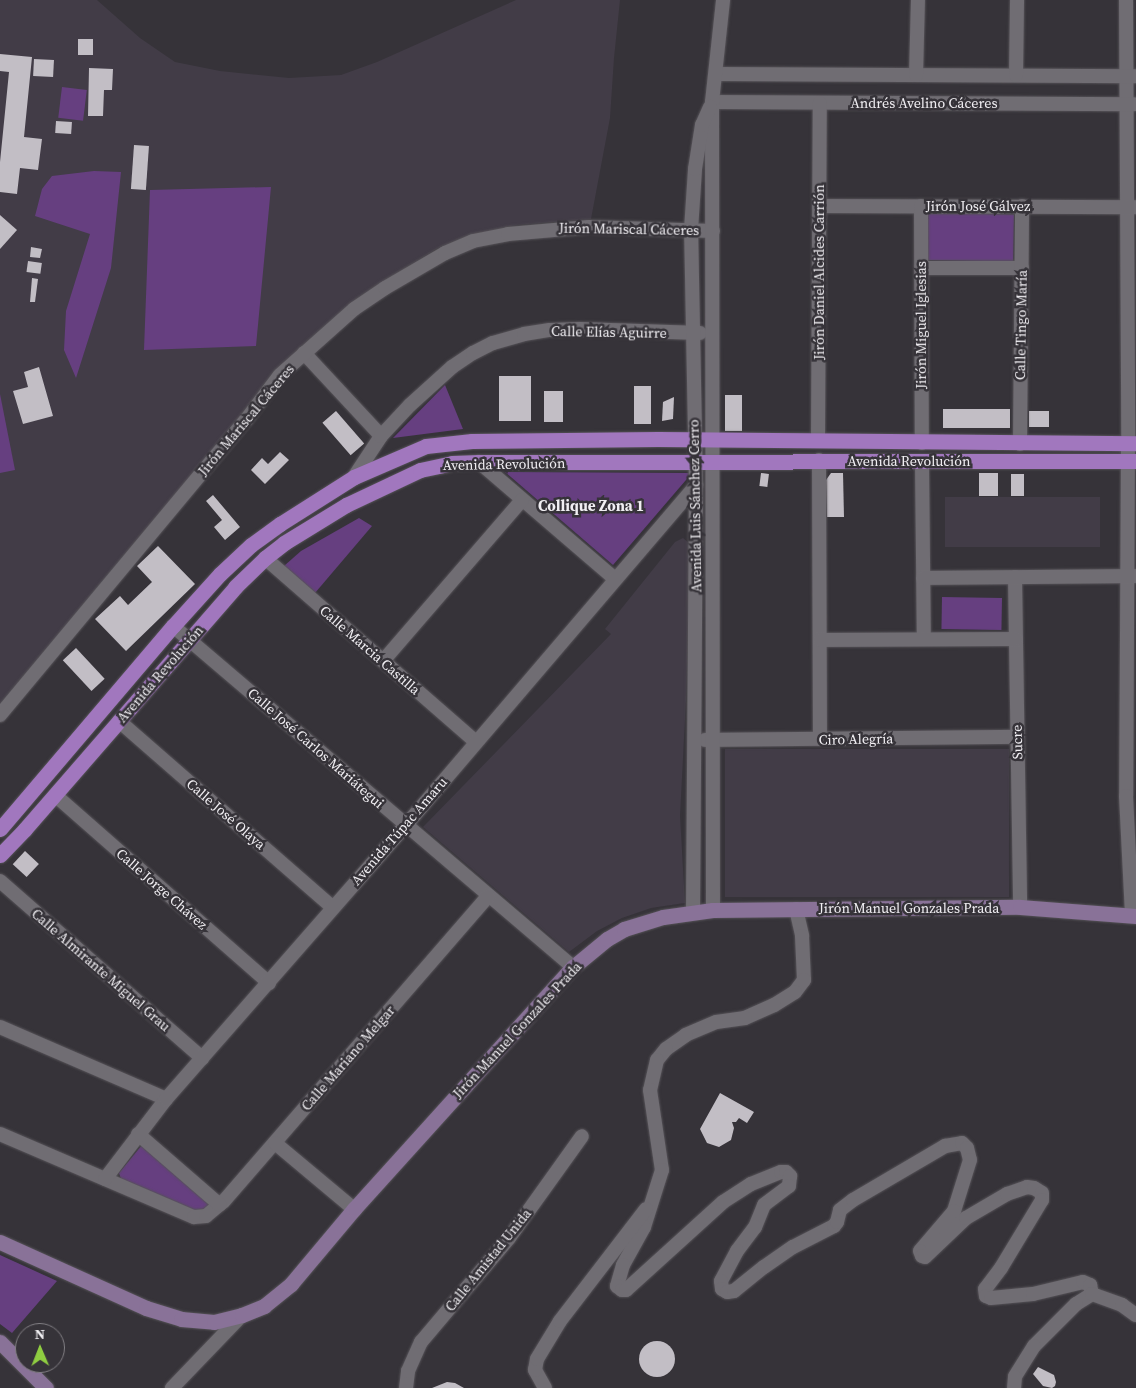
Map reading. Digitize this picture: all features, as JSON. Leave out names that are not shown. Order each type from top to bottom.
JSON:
[{"type":"main road","name":"Avenida Revolución","points":[[0,829],[173,626],[220,574],[251,545],[295,514],[354,477],[426,446],[449,442],[695,440],[1020,444],[1132,443]]},
{"type":"main road","name":"Avenida Revolución","points":[[0,855],[55,795],[235,587],[265,558],[314,524],[390,483],[436,466],[479,462],[1132,461]]},
{"type":"street","name":"Avenida Luis Sánchez Cerro","points":[[713,910],[714,462],[712,102],[723,0]]},
{"type":"street","points":[[916,74],[918,0]]},
{"type":"street","points":[[1016,75],[1017,0]]},
{"type":"street","points":[[1126,0],[1131,76],[1131,796],[1135,916]]},
{"type":"street","name":"Andrés Avelino Cáceres","points":[[716,74],[1131,76]]},
{"type":"street","name":"Avenida Luis Sánchez Cerro","points":[[693,912],[696,462],[691,230],[696,160],[702,125],[712,102]]},
{"type":"street","name":"Andrés Avelino Cáceres","points":[[712,102],[1131,104]]},
{"type":"street","name":"Jirón Daniel Alcides Carrión","points":[[818,441],[820,103]]},
{"type":"street","name":"Jirón José Gálvez","points":[[819,206],[1132,207]]},
{"type":"street","name":"Jirón Miguel Iglesias","points":[[922,206],[922,443]]},
{"type":"street","name":"Calle Tingo María","points":[[1020,444],[1022,206]]},
{"type":"street","name":"Jirón Mariscal Cáceres","points":[[0,715],[246,420],[280,375],[354,310],[385,288],[446,253],[473,241],[508,234],[553,228],[589,226],[713,231]]},
{"type":"street","points":[[921,268],[1022,268]]},
{"type":"street","name":"Calle Elías Aguirre","points":[[354,477],[381,436],[410,405],[452,367],[493,343],[524,334],[550,330],[580,329],[712,333]]},
{"type":"street","points":[[304,352],[381,436]]},
{"type":"street","points":[[819,460],[820,739]]},
{"type":"street","points":[[479,462],[615,579]]},
{"type":"street","points":[[922,462],[924,639]]},
{"type":"street","name":"Avenida Túpac Amaru","points":[[104,1179],[166,1099],[406,825],[696,485]]},
{"type":"street","points":[[383,661],[522,500]]},
{"type":"street","name":"Calle Marcia Castilla","points":[[265,558],[476,742]]},
{"type":"street","points":[[923,578],[1132,576]]},
{"type":"street","name":"Sucre","points":[[1015,577],[1020,908]]},
{"type":"street","name":"Calle José Carlos Mariátegui","points":[[173,626],[573,967]]},
{"type":"street","points":[[820,640],[1016,639]]},
{"type":"street","name":"Calle José Olaya","points":[[119,721],[333,908]]},
{"type":"street","name":"Ciro Alegría","points":[[694,740],[1017,737]]},
{"type":"street","name":"Calle Jorge Chávez","points":[[55,795],[269,983]]},
{"type":"street","name":"Calle Almirante Miguel Grau","points":[[0,881],[202,1058]]},
{"type":"street","name":"Calle Mariano Melgar","points":[[104,1179],[194,1217],[206,1216],[220,1205],[275,1143],[488,896]]},
{"type":"street","name":"Jirón Manuel Gonzales Prada","points":[[0,1242],[146,1308],[181,1319],[214,1322],[242,1314],[264,1306],[291,1284],[354,1209],[573,967],[607,939],[624,929],[648,921],[713,910],[1020,908],[1135,916]]},
{"type":"street","points":[[796,909],[802,936],[804,980],[787,998],[745,1018],[716,1022],[686,1035],[666,1049],[657,1060],[650,1090],[654,1128],[662,1170],[644,1227],[618,1278],[617,1286],[622,1290],[626,1290],[723,1202],[751,1184],[781,1172],[786,1172],[790,1176],[789,1186],[764,1206],[754,1227],[737,1251],[721,1281],[722,1289],[730,1292],[792,1247],[834,1226],[840,1210],[860,1196],[945,1146],[962,1143],[967,1148],[970,1160],[954,1211],[920,1251],[922,1256],[925,1257],[966,1218],[1007,1194],[1027,1187],[1034,1188],[1042,1193],[1042,1200],[1001,1268],[985,1290],[986,1296],[991,1298],[1033,1294],[1083,1282],[1090,1285],[1092,1294]]},
{"type":"street","points":[[0,1027],[166,1099]]},
{"type":"street","points":[[0,1134],[104,1179]]},
{"type":"street","points":[[138,1134],[220,1205]]},
{"type":"street","name":"Calle Amistad Unida","points":[[406,1388],[408,1370],[421,1342],[509,1238],[582,1136]]},
{"type":"street","points":[[275,1143],[354,1209]]},
{"type":"street","points":[[545,1388],[535,1370],[537,1359],[560,1322],[652,1200]]},
{"type":"street","points":[[1092,1294],[1122,1305],[1136,1315]]},
{"type":"street","points":[[1014,1388],[1015,1377],[1034,1346],[1076,1304],[1092,1294]]},
{"type":"street","points":[[172,1388],[242,1314]]},
{"type":"street","points":[[0,1342],[46,1388]]},
{"type":"shaded area","points":[[0,0],[97,0],[140,38],[175,62],[220,71],[289,78],[341,75],[377,62],[516,0],[620,0],[610,118],[591,219],[516,225],[471,235],[438,248],[394,275],[304,346],[0,705]]},
{"type":"shaded area","points":[[62,87],[87,90],[83,121],[58,118]]},
{"type":"shaded area","points":[[94,171],[121,172],[111,268],[76,378],[64,350],[66,311],[90,234],[35,216],[42,189],[52,176]]},
{"type":"shaded area","points":[[271,187],[256,346],[144,350],[150,190]]},
{"type":"shaded area","points":[[928,213],[1014,215],[1013,261],[927,260]]},
{"type":"shaded area","points":[[445,385],[463,429],[393,438]]},
{"type":"shaded area","points":[[0,394],[15,470],[0,473]]},
{"type":"shaded area","points":[[505,472],[692,473],[613,565]]},
{"type":"shaded area","points":[[945,497],[1100,497],[1100,547],[945,547]]},
{"type":"shaded area","points":[[359,518],[372,526],[315,593],[284,566],[301,551]]},
{"type":"shaded area","points":[[683,538],[690,544],[686,700],[680,816],[685,903],[651,908],[622,918],[597,931],[569,952],[423,827],[611,634],[605,629],[675,542]]},
{"type":"shaded area","points":[[942,597],[1002,598],[1001,630],[941,629]]},
{"type":"shaded area","points":[[725,749],[1009,749],[1009,897],[725,897]]},
{"type":"shaded area","points":[[142,1145],[215,1204],[201,1213],[121,1179],[119,1173]]},
{"type":"shaded area","points":[[0,1255],[57,1281],[21,1323],[15,1323],[15,1330],[12,1333],[0,1324]]},
{"type":"building","points":[[78,39],[93,39],[93,55],[78,55]]},
{"type":"building","points":[[0,54],[32,57],[24,137],[42,139],[38,170],[20,168],[17,194],[0,192],[0,162],[9,72],[0,71]]},
{"type":"building","points":[[34,59],[54,60],[53,77],[33,76]]},
{"type":"building","points":[[89,68],[113,69],[112,90],[104,90],[103,116],[88,116]]},
{"type":"building","points":[[56,121],[72,122],[71,134],[55,133]]},
{"type":"building","points":[[134,145],[149,146],[146,190],[131,189]]},
{"type":"building","points":[[0,215],[17,230],[0,249]]},
{"type":"building","points":[[31,247],[42,249],[40,258],[30,257]]},
{"type":"building","points":[[28,261],[42,263],[40,274],[26,272]]},
{"type":"building","points":[[32,278],[38,279],[35,302],[30,302]]},
{"type":"building","points":[[39,367],[53,416],[23,424],[13,391],[28,387],[24,372]]},
{"type":"building","points":[[499,376],[531,376],[531,421],[499,421]]},
{"type":"building","points":[[634,386],[651,386],[651,424],[634,424]]},
{"type":"building","points":[[544,391],[563,391],[563,422],[544,422]]},
{"type":"building","points":[[725,395],[742,395],[742,431],[725,431]]},
{"type":"building","points":[[674,397],[673,419],[662,421],[663,402]]},
{"type":"building","points":[[943,409],[1010,409],[1010,428],[943,428]]},
{"type":"building","points":[[336,411],[364,443],[351,455],[322,423]]},
{"type":"building","points":[[1029,411],[1049,411],[1049,427],[1029,427]]},
{"type":"building","points":[[280,452],[289,460],[265,484],[251,470],[262,458],[268,464]]},
{"type":"building","points":[[761,473],[769,474],[767,487],[759,486]]},
{"type":"building","points":[[831,473],[843,473],[844,517],[827,517],[826,480]]},
{"type":"building","points":[[979,473],[998,473],[998,496],[979,496]]},
{"type":"building","points":[[1011,474],[1024,474],[1024,496],[1011,496]]},
{"type":"building","points":[[213,495],[240,527],[225,540],[214,527],[222,520],[206,501]]},
{"type":"building","points":[[158,546],[195,584],[126,651],[95,619],[120,596],[128,605],[152,582],[137,566]]},
{"type":"building","points":[[76,648],[105,679],[91,691],[63,660]]},
{"type":"building","points":[[25,851],[39,864],[27,877],[13,864]]},
{"type":"building","points":[[720,1093],[754,1112],[747,1123],[739,1118],[736,1122],[732,1122],[734,1128],[731,1140],[719,1147],[707,1143],[700,1129]]},
{"type":"building","points":[[657,1341],[664,1342],[670,1346],[674,1352],[674,1366],[670,1372],[664,1376],[657,1377],[650,1376],[644,1372],[640,1366],[639,1359],[640,1352],[644,1346],[650,1342]]},
{"type":"building","points":[[1038,1367],[1054,1375],[1055,1386],[1052,1388],[1043,1386],[1033,1374]]},
{"type":"building","points":[[447,1382],[455,1383],[464,1388],[432,1388]]},
{"type":"district","name":"Collique Zona 1","points":[[591,506]]}]
